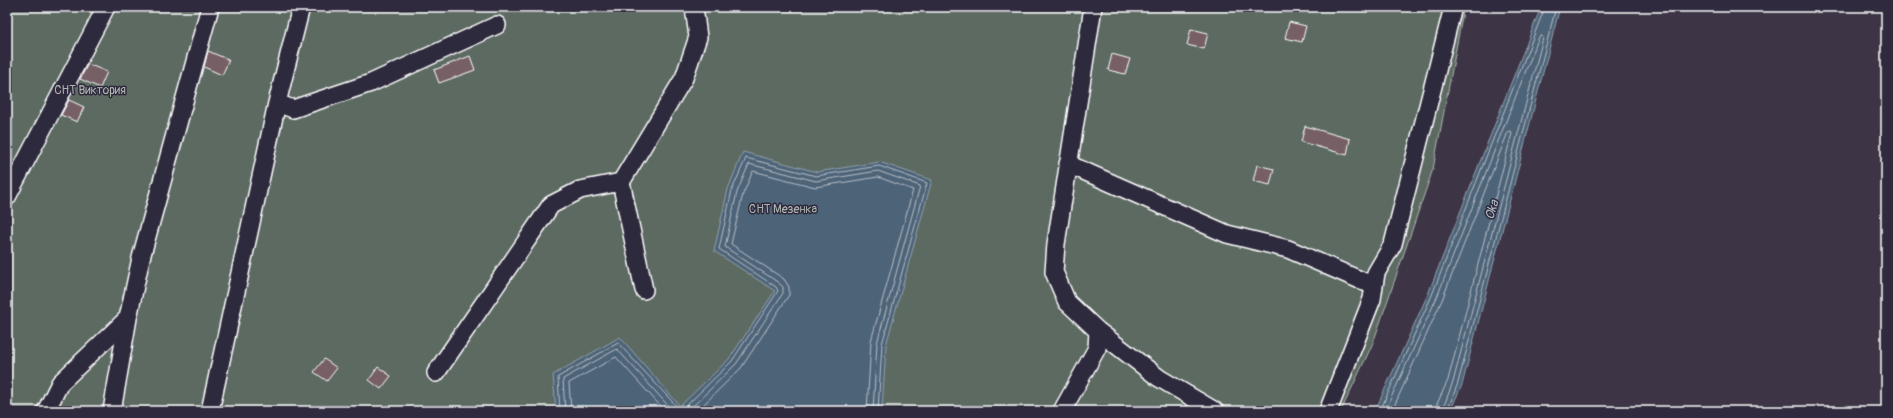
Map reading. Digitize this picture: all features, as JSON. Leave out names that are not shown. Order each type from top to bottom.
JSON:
[{"type":"street","points":[[7,196],[106,7]]},
{"type":"street","points":[[112,411],[128,318],[141,258],[210,7]]},
{"type":"street","points":[[210,411],[277,103],[301,7]]},
{"type":"street","points":[[644,290],[621,182],[628,168],[684,78],[698,37],[694,7]]},
{"type":"street","points":[[1093,7],[1056,244],[1054,272],[1067,302],[1098,331],[1195,405],[1215,411]]},
{"type":"street","points":[[1328,411],[1373,292],[1376,272],[1393,244],[1453,7]]},
{"type":"street","points":[[277,103],[293,108],[371,83],[497,26]]},
{"type":"street","points":[[1068,164],[1227,234],[1288,249],[1373,292]]},
{"type":"street","points":[[436,373],[551,204],[580,190],[621,182]]},
{"type":"street","points":[[46,411],[60,383],[128,318]]},
{"type":"street","points":[[1062,411],[1098,348],[1098,331]]},
{"type":"green space","name":"СНТ Мезенка","points":[[7,7],[1464,7],[1433,169],[1373,343],[1341,411],[7,411]]},
{"type":"water","name":"Oka","points":[[1541,7],[1560,7],[1462,385],[1450,411],[1375,411],[1428,294]]},
{"type":"water","points":[[743,152],[817,172],[879,162],[932,180],[886,345],[882,411],[556,411],[553,375],[620,337],[680,406],[729,359],[775,291],[714,251],[728,189]]},
{"type":"building","points":[[1289,22],[1306,26],[1302,42],[1285,38]]},
{"type":"building","points":[[1191,29],[1208,33],[1204,49],[1187,45]]},
{"type":"building","points":[[208,51],[229,60],[222,75],[204,67]]},
{"type":"building","points":[[1112,54],[1130,59],[1125,74],[1108,70]]},
{"type":"building","points":[[470,56],[475,70],[439,83],[434,70]]},
{"type":"building","points":[[88,64],[107,72],[100,88],[80,79]]},
{"type":"building","points":[[69,100],[84,107],[77,122],[61,115]]},
{"type":"building","points":[[1305,126],[1350,139],[1347,155],[1301,142]]},
{"type":"building","points":[[1257,165],[1274,169],[1270,185],[1253,181]]},
{"type":"building","points":[[324,359],[337,368],[327,381],[314,372]]},
{"type":"building","points":[[378,367],[391,376],[381,389],[369,380]]},
{"type":"park label","name":"СНТ Виктория","points":[[90,90]]}]
